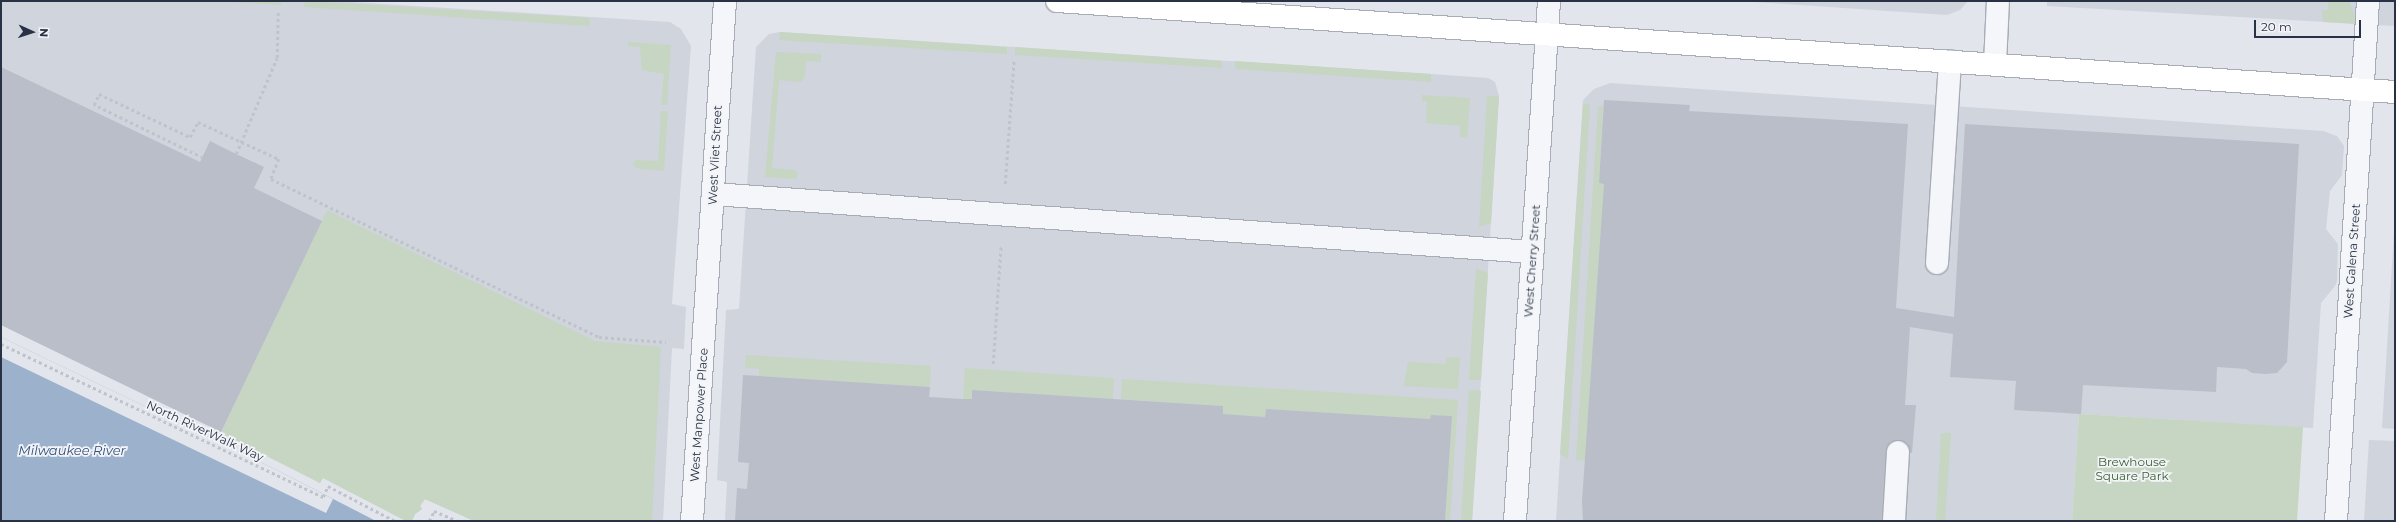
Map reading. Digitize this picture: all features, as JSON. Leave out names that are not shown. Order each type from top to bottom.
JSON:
[{"type":"main road","points":[[1057,1],[2395,92]]},
{"type":"street","name":"West Vliet Street","points":[[706,308],[725,1]]},
{"type":"street","name":"West Cherry Street","points":[[1515,521],[1549,1]]},
{"type":"street","points":[[1995,64],[1998,1]]},
{"type":"street","name":"West Galena Street","points":[[2336,521],[2368,1]]},
{"type":"street","points":[[1937,263],[1950,61]]},
{"type":"street","points":[[713,194],[1532,252]]},
{"type":"street","name":"West Manpower Place","points":[[692,521],[706,308]]},
{"type":"street","points":[[1894,521],[1898,452]]},
{"type":"path","points":[[236,154],[276,58],[278,11]]},
{"type":"path","points":[[203,158],[94,105],[99,94],[190,137],[198,122],[279,160],[271,179],[599,337],[666,342]]},
{"type":"path","name":"North RiverWalk Way","points":[[1,344],[323,496],[328,486],[395,521]]},
{"type":"path","points":[[429,521],[434,511],[457,521]]},
{"type":"shaded area","points":[[1,1],[336,1],[670,22],[681,29],[691,46],[672,304],[686,307],[684,349],[672,348],[663,521],[474,521],[425,499],[420,506],[422,509],[415,514],[412,521],[406,521],[323,478],[320,483],[221,432],[1,325]]},
{"type":"shaded area","points":[[1741,1],[1968,1],[1960,10],[1947,15]]},
{"type":"shaded area","points":[[2047,1],[2395,1],[2395,26],[2047,6]]},
{"type":"shaded area","points":[[780,32],[1431,74],[1488,78],[1495,82],[1499,96],[1472,521],[725,521],[727,482],[717,480],[726,310],[739,309],[756,47],[769,34]]},
{"type":"shaded area","points":[[1610,83],[2323,131],[2337,136],[2344,146],[2342,175],[2330,191],[2326,229],[2338,244],[2337,281],[2335,286],[2321,303],[2313,428],[2079,414],[2072,521],[1556,521],[1583,100],[1594,89]]},
{"type":"shaded area","points":[[2395,216],[2395,429],[2382,428]]},
{"type":"shaded area","points":[[2369,440],[2395,441],[2395,521],[2364,521]]},
{"type":"green space","points":[[215,1],[281,1],[281,5]]},
{"type":"green space","points":[[305,1],[590,18],[589,26],[304,7]]},
{"type":"green space","points":[[2328,1],[2349,1],[2358,24],[2323,22],[2322,10],[2328,10]]},
{"type":"green space","points":[[780,32],[1007,47],[1007,54],[779,40]]},
{"type":"green space","points":[[628,42],[671,45],[667,105],[661,105],[664,74],[642,70],[640,47],[628,46]]},
{"type":"green space","points":[[1015,47],[1222,61],[1222,68],[1015,55]]},
{"type":"green space","points":[[776,52],[821,54],[821,62],[806,61],[805,77],[801,82],[779,80],[772,168],[795,170],[798,173],[796,179],[765,177]]},
{"type":"green space","points":[[1235,61],[1431,74],[1431,82],[1235,69]]},
{"type":"green space","points":[[1422,95],[1470,98],[1467,138],[1460,137],[1460,126],[1426,123],[1427,101],[1422,101]]},
{"type":"green space","points":[[1487,96],[1499,96],[1491,223],[1479,227]]},
{"type":"green space","points":[[1583,104],[1590,104],[1568,459],[1560,454]]},
{"type":"green space","points":[[1598,106],[1603,106],[1599,183],[1604,184],[1586,461],[1576,460]]},
{"type":"green space","points":[[661,111],[668,111],[664,171],[635,168],[633,163],[637,160],[658,161]]},
{"type":"green space","points":[[327,210],[595,341],[661,347],[652,521],[474,521],[425,499],[420,506],[422,509],[415,514],[412,521],[406,521],[323,478],[320,483],[221,433]]},
{"type":"green space","points":[[1476,268],[1488,273],[1481,380],[1469,380]]},
{"type":"green space","points":[[746,355],[931,366],[930,387],[759,376],[759,369],[745,368]]},
{"type":"green space","points":[[1446,357],[1460,358],[1458,389],[1404,386],[1408,362],[1446,364]]},
{"type":"green space","points":[[965,368],[1114,378],[1113,399],[972,390],[972,399],[963,399]]},
{"type":"green space","points":[[1122,379],[1458,400],[1450,521],[1445,521],[1452,416],[1431,415],[1430,419],[1266,409],[1265,417],[1223,414],[1223,406],[1121,399]]},
{"type":"green space","points":[[1469,390],[1481,391],[1472,521],[1461,521]]},
{"type":"green space","name":"Brewhouse Square Park","points":[[2079,414],[2303,427],[2297,521],[2072,521]]},
{"type":"green space","points":[[1941,433],[1951,433],[1945,521],[1936,521]]},
{"type":"water","name":"Milwaukee River","points":[[1,337],[275,469],[376,521],[1,521]]},
{"type":"pier","points":[[1,337],[275,469],[333,499],[326,513],[1,357]]},
{"type":"building","points":[[1,67],[200,162],[210,141],[264,167],[254,188],[322,221],[221,432],[1,325]]},
{"type":"building","points":[[1604,100],[1690,105],[1689,111],[1908,124],[1896,308],[1954,317],[1965,124],[2299,144],[2287,362],[2277,373],[2265,374],[2252,373],[2246,369],[2217,367],[2216,392],[2083,385],[2081,414],[2014,410],[2016,381],[1950,377],[1953,334],[1910,327],[1905,405],[1916,405],[1912,453],[1886,451],[1882,521],[1583,521],[1582,501],[1604,184],[1599,183]]},
{"type":"building","points":[[743,375],[930,387],[929,397],[972,399],[972,390],[1223,406],[1223,414],[1265,417],[1266,409],[1430,419],[1431,415],[1452,416],[1445,521],[735,521],[737,488],[747,489],[749,463],[738,462]]}]
